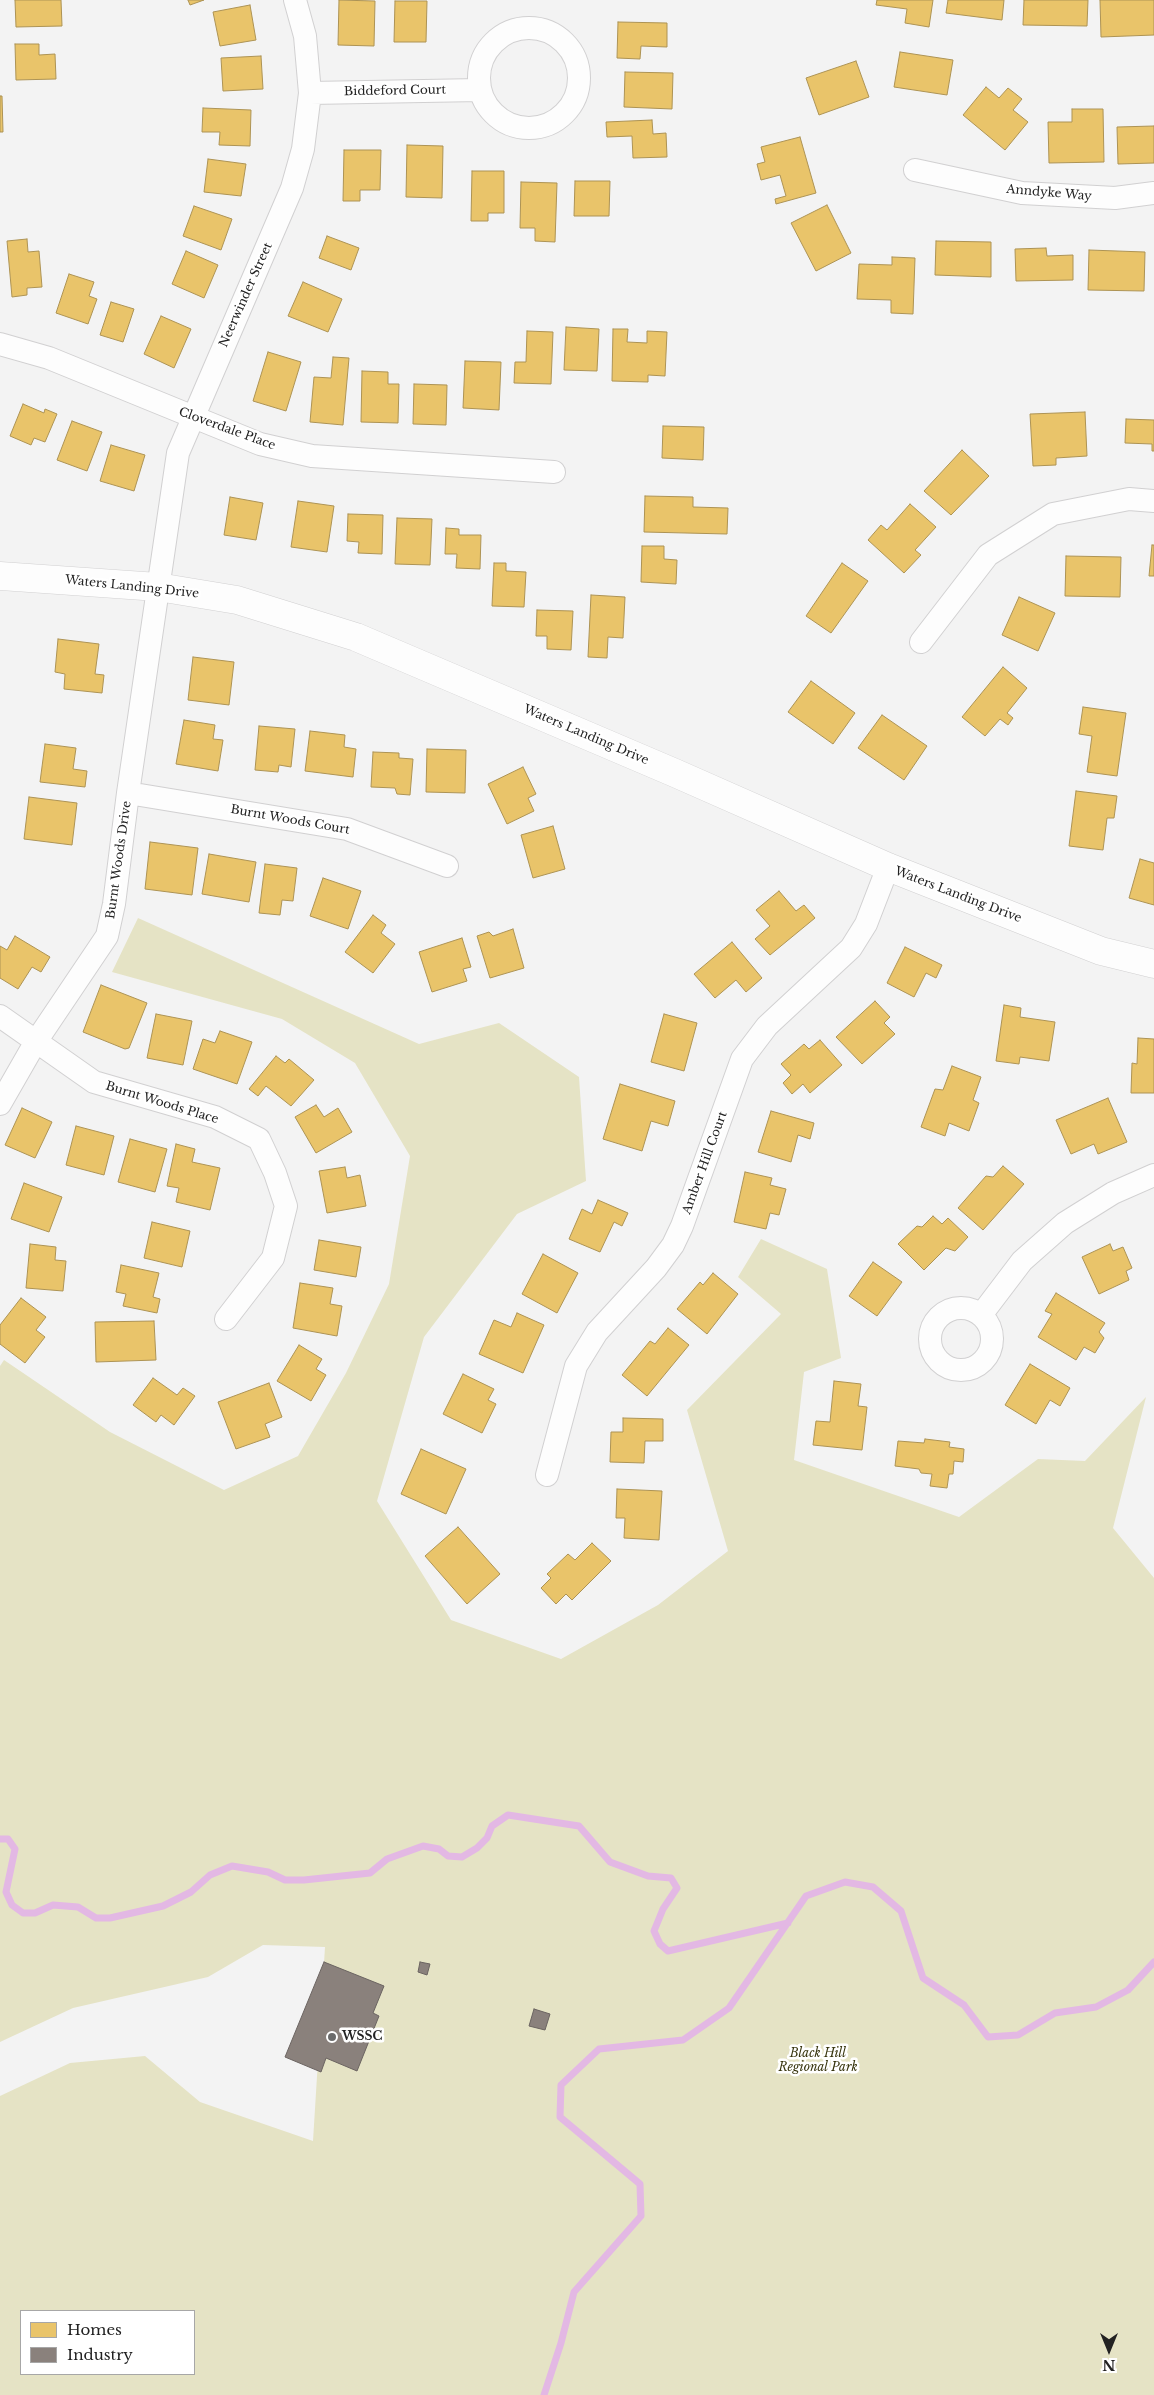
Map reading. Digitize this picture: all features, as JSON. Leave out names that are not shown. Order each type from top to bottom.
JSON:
[{"type":"street","name":"Neerwinder Street","points":[[158,587],[178,453],[292,188],[303,149],[310,93],[306,36],[295,0]]},
{"type":"street","points":[[521,29],[537,29],[552,34],[566,44],[574,58],[578,82],[577,91],[570,106],[559,118],[544,125],[528,128],[512,125],[497,117],[486,104],[480,90],[479,73],[488,51],[505,34],[521,29]]},
{"type":"street","name":"Biddeford Court","points":[[310,93],[480,90]]},
{"type":"street","name":"Anndyke Way","points":[[915,170],[1022,193],[1115,198],[1154,193]]},
{"type":"street","name":"Cloverdale Place","points":[[0,344],[49,358],[192,418],[260,444],[312,456],[554,472]]},
{"type":"street","points":[[921,642],[988,555],[1054,514],[1128,499],[1154,501]]},
{"type":"street","name":"Waters Landing Drive","points":[[0,576],[158,587],[237,600],[356,637],[675,773],[888,867],[1102,951],[1154,964]]},
{"type":"street","name":"Burnt Woods Drive","points":[[0,1104],[35,1043],[107,936],[114,904],[158,587]]},
{"type":"street","name":"Burnt Woods Court","points":[[128,793],[348,829],[447,866]]},
{"type":"street","name":"Amber Hill Court","points":[[546,1475],[576,1366],[597,1332],[656,1268],[673,1245],[682,1226],[742,1059],[767,1026],[851,948],[866,924],[888,867]]},
{"type":"street","name":"Burnt Woods Place","points":[[0,1016],[35,1043],[94,1082],[216,1117],[259,1139],[275,1173],[286,1206],[273,1258],[226,1319]]},
{"type":"street","points":[[981,1315],[1022,1261],[1065,1223],[1113,1193],[1154,1175]]},
{"type":"green space","name":"Black Hill Regional Park","points":[[138,918],[419,1044],[499,1023],[579,1077],[586,1181],[517,1214],[424,1337],[377,1501],[451,1620],[561,1659],[658,1605],[728,1551],[687,1410],[781,1314],[738,1277],[761,1239],[827,1269],[841,1358],[804,1372],[794,1460],[959,1517],[1038,1459],[1085,1461],[1146,1397],[1113,1528],[1154,1578],[1154,2395],[0,2395],[0,2096],[70,2063],[145,2056],[200,2102],[313,2141],[325,1947],[263,1945],[208,1977],[73,2008],[0,2042],[0,1366],[4,1360],[110,1432],[224,1490],[298,1456],[346,1373],[389,1284],[410,1156],[355,1063],[282,1019],[112,972]]},
{"type":"building: Homes","points":[[15,0],[61,0],[62,26],[16,27]]},
{"type":"building: Homes","points":[[188,0],[204,0],[190,5]]},
{"type":"building: Homes","points":[[339,0],[375,1],[374,46],[338,45]]},
{"type":"building: Homes","points":[[877,0],[933,0],[929,27],[905,23],[907,9],[876,5]]},
{"type":"building: Homes","points":[[948,0],[1004,0],[1002,20],[946,13]]},
{"type":"building: Homes","points":[[1024,0],[1088,0],[1087,26],[1023,25]]},
{"type":"building: Homes","points":[[1100,0],[1154,0],[1154,35],[1101,37]]},
{"type":"building: Homes","points":[[395,1],[427,1],[426,42],[394,42]]},
{"type":"building: Homes","points":[[250,5],[256,40],[220,46],[213,12]]},
{"type":"building: Homes","points":[[618,22],[667,23],[667,47],[641,46],[640,59],[617,58]]},
{"type":"building: Homes","points":[[15,44],[39,44],[39,55],[55,54],[56,79],[16,80]]},
{"type":"building: Homes","points":[[900,52],[953,60],[947,95],[894,87]]},
{"type":"building: Homes","points":[[261,56],[263,89],[223,91],[221,58]]},
{"type":"building: Homes","points":[[856,61],[869,97],[819,115],[806,78]]},
{"type":"building: Homes","points":[[625,72],[673,73],[672,109],[624,107]]},
{"type":"building: Homes","points":[[986,87],[999,98],[1008,88],[1022,99],[1013,110],[1028,122],[1005,150],[963,115]]},
{"type":"building: Homes","points":[[0,96],[2,96],[3,132],[0,132]]},
{"type":"building: Homes","points":[[203,108],[251,110],[250,146],[219,145],[220,132],[202,132]]},
{"type":"building: Homes","points":[[1072,109],[1103,109],[1104,162],[1049,163],[1048,122],[1072,122]]},
{"type":"building: Homes","points":[[652,120],[653,134],[666,133],[667,157],[633,158],[632,136],[607,137],[606,122]]},
{"type":"building: Homes","points":[[1154,126],[1154,163],[1118,164],[1117,127]]},
{"type":"building: Homes","points":[[800,137],[816,193],[776,204],[775,199],[786,196],[780,175],[761,180],[757,164],[765,162],[761,147]]},
{"type":"building: Homes","points":[[407,145],[443,146],[442,198],[406,197]]},
{"type":"building: Homes","points":[[344,150],[381,150],[380,190],[360,190],[360,201],[343,201]]},
{"type":"building: Homes","points":[[208,159],[246,164],[241,196],[204,192]]},
{"type":"building: Homes","points":[[472,171],[504,171],[504,213],[488,213],[488,221],[471,221]]},
{"type":"building: Homes","points":[[575,181],[610,181],[609,216],[574,216]]},
{"type":"building: Homes","points":[[521,182],[557,183],[555,242],[535,241],[535,228],[520,228]]},
{"type":"building: Homes","points":[[827,205],[851,253],[816,271],[791,223]]},
{"type":"building: Homes","points":[[194,206],[232,219],[221,250],[183,236]]},
{"type":"building: Homes","points":[[327,236],[359,248],[351,270],[319,258]]},
{"type":"building: Homes","points":[[27,239],[28,252],[39,251],[42,287],[27,288],[27,295],[12,297],[7,241]]},
{"type":"building: Homes","points":[[936,241],[991,242],[991,277],[935,275]]},
{"type":"building: Homes","points":[[1046,248],[1047,256],[1073,255],[1073,280],[1016,281],[1015,249]]},
{"type":"building: Homes","points":[[1089,250],[1145,252],[1144,291],[1088,290]]},
{"type":"building: Homes","points":[[186,251],[218,265],[204,298],[172,284]]},
{"type":"building: Homes","points":[[892,257],[915,258],[913,314],[891,313],[891,300],[857,299],[859,264],[892,265]]},
{"type":"building: Homes","points":[[69,274],[94,282],[89,296],[97,299],[88,324],[56,313]]},
{"type":"building: Homes","points":[[303,282],[342,299],[328,332],[288,316]]},
{"type":"building: Homes","points":[[111,302],[134,309],[123,342],[100,335]]},
{"type":"building: Homes","points":[[161,316],[191,329],[174,368],[144,354]]},
{"type":"building: Homes","points":[[566,327],[599,329],[597,371],[564,370]]},
{"type":"building: Homes","points":[[613,329],[628,329],[627,342],[647,343],[647,331],[667,332],[665,376],[648,375],[648,382],[612,381]]},
{"type":"building: Homes","points":[[527,331],[553,332],[551,384],[514,383],[515,362],[526,362]]},
{"type":"building: Homes","points":[[268,352],[301,362],[286,411],[253,401]]},
{"type":"building: Homes","points":[[333,357],[349,358],[343,425],[310,422],[314,377],[331,378]]},
{"type":"building: Homes","points":[[465,361],[501,362],[499,410],[463,408]]},
{"type":"building: Homes","points":[[362,371],[388,372],[388,384],[399,384],[398,423],[361,422]]},
{"type":"building: Homes","points":[[414,384],[447,385],[446,425],[413,424]]},
{"type":"building: Homes","points":[[23,404],[44,413],[45,409],[57,414],[45,442],[34,438],[31,445],[10,436]]},
{"type":"building: Homes","points":[[1085,412],[1087,456],[1056,458],[1056,465],[1033,466],[1030,414]]},
{"type":"building: Homes","points":[[1126,419],[1154,420],[1154,451],[1152,451],[1152,444],[1125,443]]},
{"type":"building: Homes","points":[[72,421],[102,432],[87,471],[57,460]]},
{"type":"building: Homes","points":[[663,426],[704,427],[703,460],[662,458]]},
{"type":"building: Homes","points":[[111,445],[145,455],[134,491],[100,481]]},
{"type":"building: Homes","points":[[962,450],[989,476],[951,515],[924,491]]},
{"type":"building: Homes","points":[[645,496],[693,497],[693,507],[728,508],[727,534],[644,532]]},
{"type":"building: Homes","points":[[230,497],[263,503],[256,540],[224,535]]},
{"type":"building: Homes","points":[[298,501],[334,506],[327,552],[291,547]]},
{"type":"building: Homes","points":[[910,504],[936,527],[915,550],[921,555],[904,573],[868,540],[881,525],[887,530]]},
{"type":"building: Homes","points":[[348,514],[383,515],[382,554],[358,553],[359,542],[347,541]]},
{"type":"building: Homes","points":[[397,518],[432,519],[430,565],[395,564]]},
{"type":"building: Homes","points":[[446,528],[459,529],[459,535],[481,535],[480,569],[456,568],[457,554],[445,554]]},
{"type":"building: Homes","points":[[1152,545],[1154,545],[1154,576],[1149,576]]},
{"type":"building: Homes","points":[[642,546],[664,546],[664,559],[677,560],[676,584],[641,582]]},
{"type":"building: Homes","points":[[1066,556],[1121,557],[1120,597],[1065,596]]},
{"type":"building: Homes","points":[[494,563],[506,563],[506,571],[526,572],[524,607],[492,606]]},
{"type":"building: Homes","points":[[842,563],[868,581],[831,633],[806,616]]},
{"type":"building: Homes","points":[[591,595],[625,597],[623,638],[608,637],[607,658],[588,657]]},
{"type":"building: Homes","points":[[1019,597],[1055,613],[1038,651],[1002,635]]},
{"type":"building: Homes","points":[[537,610],[573,611],[571,650],[547,649],[547,636],[536,636]]},
{"type":"building: Homes","points":[[58,639],[99,644],[95,674],[104,675],[102,693],[64,689],[65,674],[55,672]]},
{"type":"building: Homes","points":[[193,657],[234,662],[229,705],[188,700]]},
{"type":"building: Homes","points":[[1003,667],[1027,688],[1007,713],[1013,718],[1008,725],[1000,719],[985,736],[962,717]]},
{"type":"building: Homes","points":[[811,681],[855,713],[833,744],[788,712]]},
{"type":"building: Homes","points":[[1083,707],[1126,713],[1117,776],[1087,772],[1092,736],[1079,734]]},
{"type":"building: Homes","points":[[882,715],[927,746],[904,780],[858,748]]},
{"type":"building: Homes","points":[[184,720],[215,725],[213,739],[223,740],[218,771],[176,764]]},
{"type":"building: Homes","points":[[259,726],[295,729],[291,767],[279,765],[278,772],[255,770]]},
{"type":"building: Homes","points":[[310,731],[345,735],[344,747],[356,749],[353,777],[305,771]]},
{"type":"building: Homes","points":[[45,744],[76,748],[73,769],[87,771],[85,787],[40,782]]},
{"type":"building: Homes","points":[[427,749],[466,750],[465,793],[426,792]]},
{"type":"building: Homes","points":[[373,752],[399,753],[399,758],[413,759],[410,795],[397,794],[395,788],[371,787]]},
{"type":"building: Homes","points":[[523,767],[536,794],[528,798],[534,811],[507,824],[488,784]]},
{"type":"building: Homes","points":[[1076,791],[1117,796],[1114,818],[1107,818],[1103,850],[1069,846]]},
{"type":"building: Homes","points":[[29,797],[77,803],[72,845],[24,839]]},
{"type":"building: Homes","points":[[553,826],[565,869],[533,878],[521,835]]},
{"type":"building: Homes","points":[[150,842],[198,848],[192,895],[145,889]]},
{"type":"building: Homes","points":[[209,854],[256,862],[249,902],[202,894]]},
{"type":"building: Homes","points":[[1140,859],[1154,863],[1154,905],[1129,898]]},
{"type":"building: Homes","points":[[265,864],[297,868],[293,901],[282,900],[280,915],[259,913]]},
{"type":"building: Homes","points":[[323,878],[361,891],[348,929],[310,916]]},
{"type":"building: Homes","points":[[779,891],[796,911],[804,905],[815,918],[770,955],[755,939],[770,926],[756,910]]},
{"type":"building: Homes","points":[[373,915],[386,925],[381,933],[395,944],[373,973],[345,952]]},
{"type":"building: Homes","points":[[513,929],[524,968],[490,978],[477,936],[489,932],[493,936]]},
{"type":"building: Homes","points":[[15,936],[50,957],[41,972],[32,967],[18,989],[0,978],[0,946],[7,950]]},
{"type":"building: Homes","points":[[462,938],[471,967],[463,969],[467,981],[432,992],[419,952]]},
{"type":"building: Homes","points":[[732,942],[762,978],[746,992],[736,980],[715,998],[694,974]]},
{"type":"building: Homes","points":[[905,947],[942,965],[936,978],[926,973],[914,997],[887,983]]},
{"type":"building: Homes","points":[[101,985],[147,1003],[129,1048],[125,1049],[83,1032]]},
{"type":"building: Homes","points":[[875,1001],[890,1017],[884,1023],[895,1034],[862,1064],[836,1037]]},
{"type":"building: Homes","points":[[1004,1005],[1021,1008],[1020,1017],[1055,1022],[1049,1061],[1020,1057],[1019,1064],[996,1061]]},
{"type":"building: Homes","points":[[156,1014],[192,1021],[183,1065],[147,1058]]},
{"type":"building: Homes","points":[[664,1014],[697,1023],[684,1071],[651,1062]]},
{"type":"building: Homes","points":[[220,1031],[252,1042],[237,1084],[193,1069],[203,1039],[215,1043]]},
{"type":"building: Homes","points":[[1138,1038],[1154,1039],[1154,1093],[1131,1093],[1132,1063],[1137,1064]]},
{"type":"building: Homes","points":[[820,1040],[842,1065],[810,1093],[803,1084],[792,1094],[783,1083],[791,1075],[781,1064],[804,1044],[809,1049]]},
{"type":"building: Homes","points":[[276,1056],[285,1063],[289,1059],[314,1080],[291,1106],[266,1086],[258,1096],[249,1089]]},
{"type":"building: Homes","points":[[952,1066],[981,1077],[973,1100],[979,1103],[969,1131],[949,1123],[945,1136],[921,1127],[935,1089],[943,1090]]},
{"type":"building: Homes","points":[[620,1084],[675,1101],[668,1126],[651,1121],[642,1151],[603,1139]]},
{"type":"building: Homes","points":[[1108,1098],[1127,1142],[1098,1154],[1094,1144],[1071,1154],[1056,1120]]},
{"type":"building: Homes","points":[[316,1105],[324,1117],[338,1108],[352,1132],[316,1153],[295,1117]]},
{"type":"building: Homes","points":[[22,1108],[52,1122],[35,1158],[5,1145]]},
{"type":"building: Homes","points":[[771,1111],[814,1123],[810,1139],[798,1135],[791,1162],[758,1152]]},
{"type":"building: Homes","points":[[76,1126],[114,1136],[104,1175],[66,1165]]},
{"type":"building: Homes","points":[[130,1139],[167,1149],[155,1192],[118,1182]]},
{"type":"building: Homes","points":[[176,1144],[195,1149],[192,1162],[220,1168],[210,1210],[176,1202],[179,1188],[167,1186]]},
{"type":"building: Homes","points":[[1003,1166],[1024,1184],[983,1230],[958,1208],[986,1176],[993,1177]]},
{"type":"building: Homes","points":[[345,1167],[347,1178],[360,1175],[366,1206],[327,1213],[319,1171]]},
{"type":"building: Homes","points":[[745,1172],[772,1178],[770,1185],[786,1189],[779,1215],[770,1213],[766,1229],[734,1222]]},
{"type":"building: Homes","points":[[24,1183],[62,1197],[49,1232],[11,1219]]},
{"type":"building: Homes","points":[[598,1200],[628,1213],[622,1226],[614,1222],[600,1252],[569,1239],[582,1209],[592,1214]]},
{"type":"building: Homes","points":[[933,1216],[942,1224],[948,1218],[968,1237],[955,1251],[946,1248],[924,1270],[898,1244],[917,1226],[922,1227]]},
{"type":"building: Homes","points":[[152,1222],[190,1231],[182,1267],[144,1258]]},
{"type":"building: Homes","points":[[319,1240],[361,1247],[356,1277],[314,1270]]},
{"type":"building: Homes","points":[[30,1244],[56,1247],[55,1260],[66,1261],[63,1291],[26,1288]]},
{"type":"building: Homes","points":[[1110,1244],[1113,1251],[1123,1247],[1132,1268],[1126,1271],[1129,1280],[1099,1294],[1082,1257]]},
{"type":"building: Homes","points":[[543,1254],[578,1273],[557,1313],[522,1294]]},
{"type":"building: Homes","points":[[873,1262],[902,1282],[877,1316],[849,1296]]},
{"type":"building: Homes","points":[[121,1265],[159,1273],[153,1297],[160,1299],[157,1313],[123,1306],[126,1294],[116,1292]]},
{"type":"building: Homes","points":[[713,1273],[738,1294],[707,1334],[677,1309],[700,1282],[703,1285]]},
{"type":"building: Homes","points":[[300,1283],[333,1288],[330,1304],[342,1306],[337,1336],[293,1328]]},
{"type":"building: Homes","points":[[1056,1293],[1105,1323],[1099,1332],[1104,1338],[1095,1353],[1084,1347],[1076,1360],[1038,1337],[1052,1314],[1045,1311]]},
{"type":"building: Homes","points":[[21,1298],[46,1317],[36,1330],[45,1337],[25,1363],[0,1344],[0,1325]]},
{"type":"building: Homes","points":[[517,1313],[544,1325],[523,1373],[479,1354],[494,1320],[511,1327]]},
{"type":"building: Homes","points":[[154,1321],[156,1360],[96,1362],[95,1322]]},
{"type":"building: Homes","points":[[668,1328],[689,1345],[647,1396],[622,1375],[650,1341],[655,1344]]},
{"type":"building: Homes","points":[[299,1345],[322,1359],[316,1369],[326,1375],[311,1401],[277,1381]]},
{"type":"building: Homes","points":[[1030,1364],[1070,1388],[1060,1406],[1050,1400],[1036,1424],[1005,1405]]},
{"type":"building: Homes","points":[[463,1374],[494,1389],[488,1400],[496,1404],[482,1433],[443,1414]]},
{"type":"building: Homes","points":[[153,1378],[177,1395],[183,1388],[195,1396],[174,1425],[161,1415],[156,1422],[133,1405]]},
{"type":"building: Homes","points":[[834,1381],[861,1384],[858,1406],[867,1407],[862,1450],[813,1445],[816,1421],[830,1422]]},
{"type":"building: Homes","points":[[269,1383],[282,1417],[265,1424],[270,1437],[236,1449],[218,1402]]},
{"type":"building: Homes","points":[[623,1418],[663,1419],[663,1441],[645,1441],[644,1463],[610,1462],[611,1432],[623,1432]]},
{"type":"building: Homes","points":[[925,1439],[950,1442],[949,1447],[964,1449],[963,1462],[954,1461],[953,1474],[949,1474],[947,1488],[930,1486],[932,1474],[921,1473],[919,1469],[895,1466],[898,1441],[924,1443]]},
{"type":"building: Homes","points":[[421,1449],[466,1469],[446,1514],[401,1494]]},
{"type":"building: Homes","points":[[617,1489],[662,1491],[659,1540],[624,1538],[625,1518],[616,1518]]},
{"type":"building: Homes","points":[[458,1527],[500,1574],[467,1604],[425,1556]]},
{"type":"building: Homes","points":[[592,1543],[611,1561],[572,1600],[566,1594],[556,1604],[541,1588],[551,1578],[547,1574],[568,1554],[575,1560]]},
{"type":"building: Industry","name":"WSSC","points":[[324,1962],[384,1986],[373,2013],[379,2016],[357,2071],[326,2058],[321,2072],[285,2057]]},
{"type":"building: Industry","points":[[420,1962],[430,1964],[427,1975],[418,1972]]},
{"type":"building: Industry","points":[[534,2009],[550,2014],[545,2030],[529,2026]]},
{"type":"waterway","points":[[0,1839],[8,1839],[15,1849],[6,1892],[12,1905],[23,1913],[35,1913],[53,1905],[78,1907],[96,1918],[110,1918],[163,1906],[191,1892],[210,1875],[232,1866],[268,1872],[285,1880],[304,1880],[370,1873],[387,1859],[423,1846],[439,1849],[448,1856],[462,1857],[477,1848],[487,1838],[492,1826],[508,1815],[579,1826],[610,1862],[648,1876],[671,1878],[677,1888],[663,1909],[654,1931],[660,1944],[668,1951],[788,1923]]},
{"type":"waterway","points":[[544,2395],[561,2343],[574,2292],[641,2216],[640,2184],[560,2117],[561,2085],[599,2049],[683,2040],[729,2008],[806,1896],[845,1882],[873,1887],[901,1911],[923,1978],[964,2005],[988,2037],[1018,2035],[1055,2013],[1096,2007],[1128,1990],[1154,1962]]},
{"type":"place","name":"WSSC","points":[[332,2037]]}]
